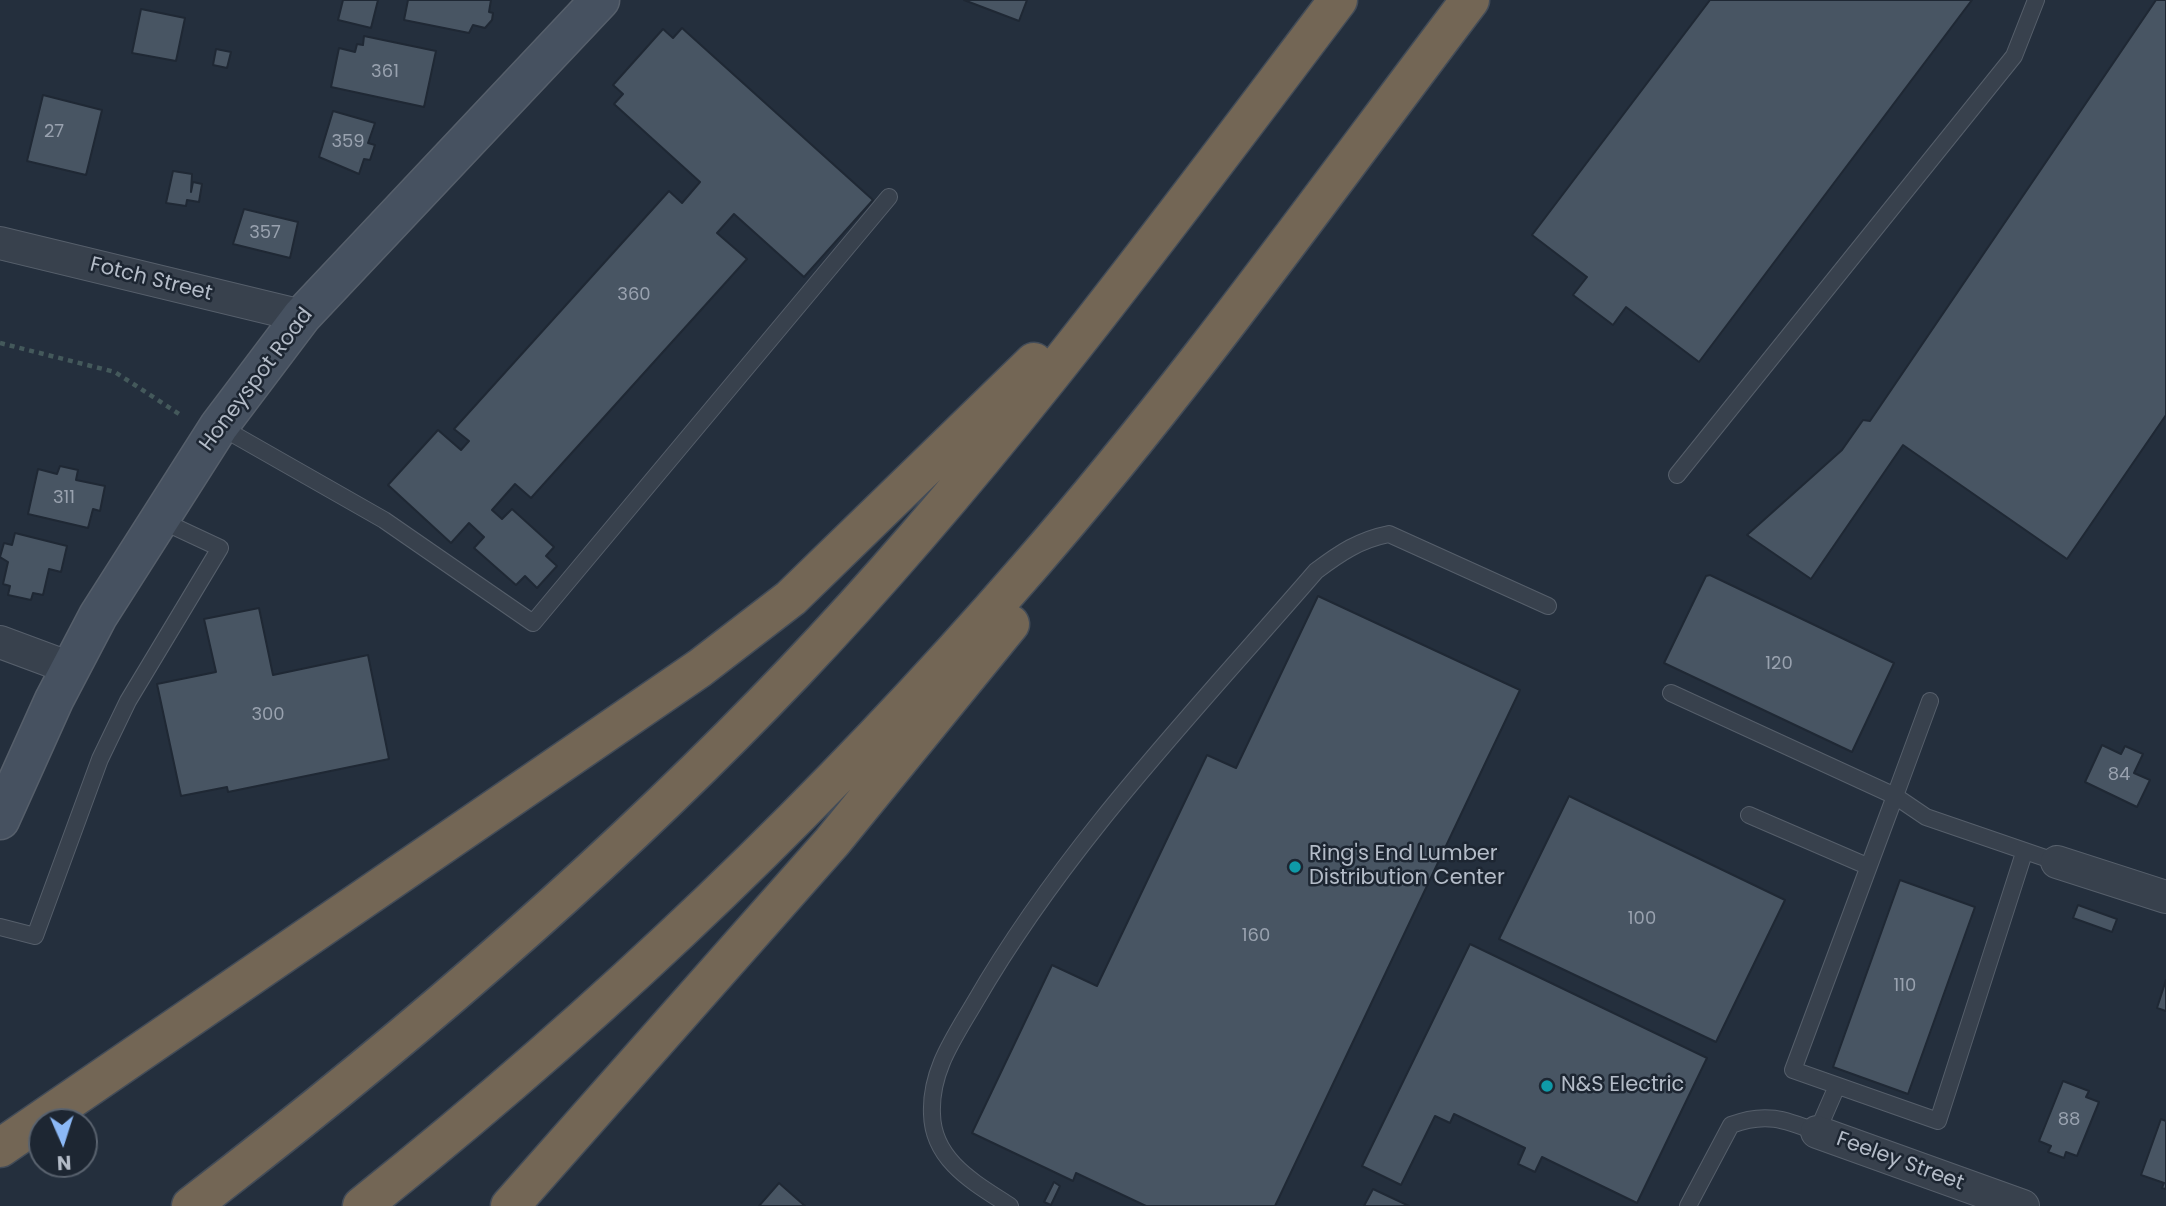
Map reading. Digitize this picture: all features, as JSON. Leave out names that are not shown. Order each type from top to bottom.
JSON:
[{"type":"highway","points":[[191,1206],[297,1124],[494,960],[701,767],[796,670],[947,500],[1144,256],[1338,0]]},
{"type":"highway","points":[[362,1206],[556,1046],[754,863],[942,666],[1117,461],[1470,0]]},
{"type":"highway","points":[[59,1108],[700,668],[791,598],[1144,256]]},
{"type":"highway","points":[[510,1206],[832,842],[1000,639],[1117,461]]},
{"type":"highway","points":[[0,1122],[28,1120]]},
{"type":"highway","points":[[0,1148],[28,1129]]},
{"type":"main road","name":"Honeyspot Road","points":[[1,812],[97,616],[158,519],[202,422],[600,0]]},
{"type":"street","name":"Fotch Street","points":[[0,243],[302,316]]},
{"type":"street","points":[[0,642],[70,668]]},
{"type":"street","points":[[2057,862],[2166,897]]},
{"type":"street","name":"Feeley Street","points":[[1817,1132],[2024,1206]]},
{"type":"lane","points":[[1677,475],[2014,56],[2036,0]]},
{"type":"lane","points":[[202,422],[384,520],[533,623],[890,197]]},
{"type":"lane","points":[[0,927],[36,936],[100,759],[128,701],[220,548],[158,519]]},
{"type":"lane","points":[[1010,1206],[966,1178],[949,1161],[937,1142],[931,1115],[933,1086],[941,1060],[1000,958],[1051,883],[1316,571],[1347,548],[1368,538],[1389,534],[1548,606]]},
{"type":"lane","points":[[1671,693],[1895,796],[1926,817],[2024,853],[2057,862]]},
{"type":"lane","points":[[1930,701],[1793,1070],[1938,1121],[2024,853]]},
{"type":"lane","points":[[1749,815],[1867,866]]},
{"type":"lane","points":[[1688,1206],[1731,1125],[1753,1116],[1784,1119],[1817,1132],[1837,1086]]},
{"type":"path","points":[[0,343],[115,372],[202,422]]},
{"type":"building","points":[[343,0],[378,0],[371,28],[338,20]]},
{"type":"building","points":[[408,0],[491,0],[489,12],[493,13],[492,20],[485,28],[473,25],[469,33],[404,20]]},
{"type":"building","points":[[964,0],[1027,0],[1019,21]]},
{"type":"building","points":[[1710,0],[1972,0],[1699,362],[1626,307],[1613,325],[1573,295],[1587,277],[1532,235]]},
{"type":"building","points":[[2156,0],[2166,0],[2166,415],[2067,559],[1903,445],[1811,579],[1747,535],[1842,450],[1863,420],[1870,421]]},
{"type":"building","points":[[141,9],[185,18],[176,61],[132,53]]},
{"type":"building","points":[[682,28],[873,200],[804,277],[734,214],[717,233],[747,259],[531,498],[515,484],[492,510],[502,519],[512,509],[554,547],[546,556],[557,566],[537,588],[525,576],[516,585],[474,548],[484,537],[469,523],[451,543],[388,485],[438,430],[461,450],[469,441],[454,429],[669,191],[682,203],[700,182],[614,104],[623,94],[613,85],[663,29],[673,38]]},
{"type":"building","points":[[364,36],[436,51],[424,107],[331,87],[339,48],[355,52],[357,44],[363,45]]},
{"type":"building","points":[[216,49],[231,52],[227,68],[213,65]]},
{"type":"building","points":[[43,95],[102,110],[86,175],[27,161]]},
{"type":"building","points":[[333,111],[375,123],[368,143],[375,145],[370,160],[364,159],[359,174],[319,157]]},
{"type":"building","points":[[173,171],[192,174],[191,192],[193,182],[202,184],[199,202],[187,200],[186,206],[166,203]]},
{"type":"building","points":[[244,209],[298,222],[290,258],[233,244]]},
{"type":"building","points":[[60,466],[78,470],[76,480],[105,486],[100,511],[93,509],[88,528],[28,514],[38,469],[57,474]]},
{"type":"building","points":[[15,533],[67,546],[61,572],[49,569],[43,595],[33,593],[31,600],[8,595],[10,586],[3,584],[8,562],[0,557],[4,543],[12,545]]},
{"type":"building","points":[[1710,575],[1894,663],[1852,752],[1664,663],[1706,576]]},
{"type":"building","name":"Ring's End Lumber Distribution Center","points":[[1318,596],[1520,690],[1275,1206],[1146,1206],[1076,1173],[1073,1181],[972,1133],[1052,965],[1097,986],[1207,755],[1236,768]]},
{"type":"building","points":[[259,608],[273,675],[368,655],[389,759],[228,792],[227,787],[181,796],[157,684],[216,672],[204,619]]},
{"type":"building","points":[[2102,745],[2121,754],[2125,746],[2143,754],[2134,773],[2150,780],[2137,807],[2085,782]]},
{"type":"building","points":[[1569,796],[1785,900],[1716,1042],[1499,939]]},
{"type":"building","points":[[1900,880],[1975,907],[1908,1094],[1833,1067]]},
{"type":"building","points":[[2078,905],[2117,919],[2112,932],[2073,918]]},
{"type":"building","name":"N&S Electric","points":[[1470,944],[1707,1058],[1637,1203],[1542,1157],[1535,1172],[1518,1164],[1525,1148],[1454,1114],[1450,1123],[1435,1116],[1401,1185],[1362,1166]]},
{"type":"building","points":[[2166,980],[2166,1011],[2157,1008]]},
{"type":"building","points":[[2063,1081],[2089,1091],[2086,1097],[2099,1102],[2077,1156],[2066,1152],[2064,1158],[2048,1152],[2051,1146],[2039,1141]]},
{"type":"building","points":[[2161,1119],[2166,1121],[2166,1189],[2162,1188],[2164,1183],[2141,1175]]},
{"type":"building","points":[[1054,1182],[1060,1186],[1051,1205],[1044,1202]]},
{"type":"building","points":[[779,1183],[805,1206],[759,1206]]},
{"type":"building","points":[[1373,1189],[1409,1206],[1364,1206]]},
{"type":"place","name":"Ring's End Lumber Distribution Center","points":[[1295,867]]},
{"type":"place","name":"N&S Electric","points":[[1547,1086]]}]
